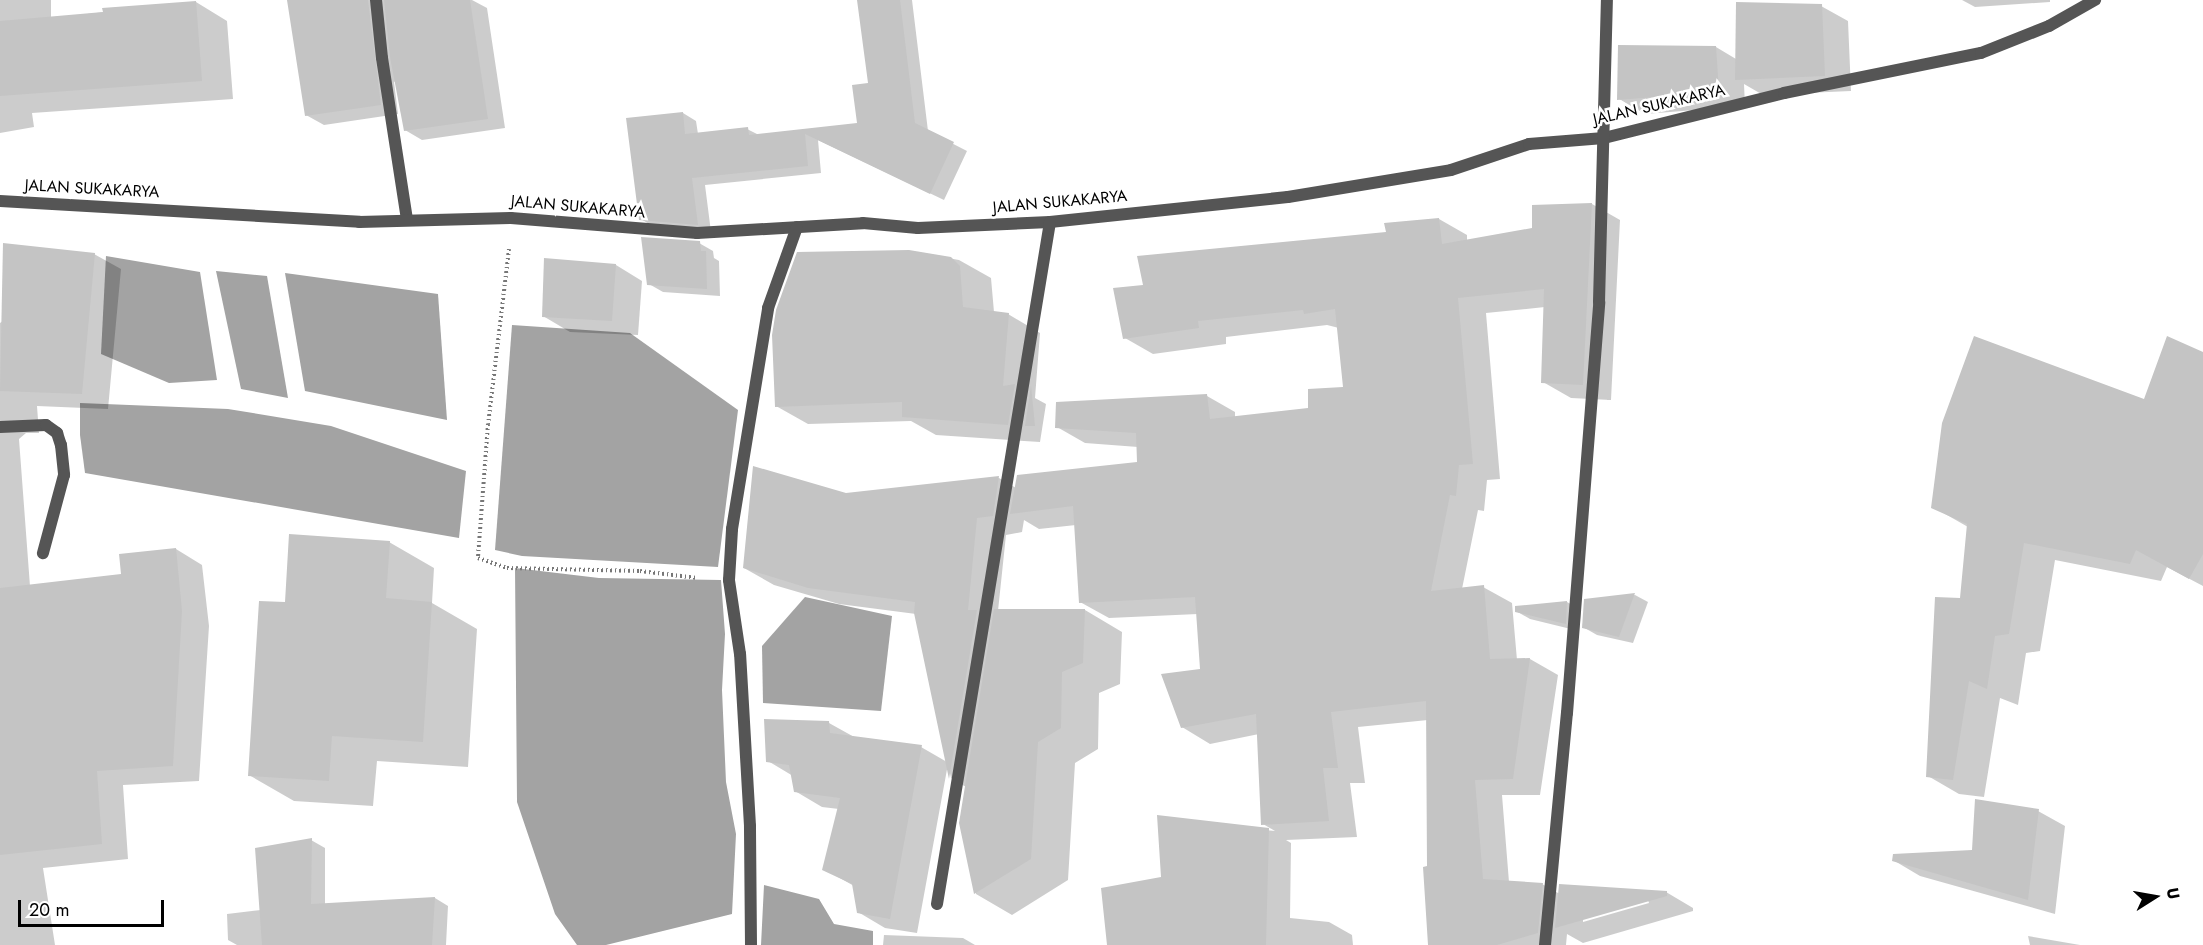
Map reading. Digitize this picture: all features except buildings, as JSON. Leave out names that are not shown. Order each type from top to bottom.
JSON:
[{"type":"street","points":[[376,0],[382,58],[407,219]]},
{"type":"street","points":[[1545,945],[1567,713],[1597,324],[1607,0]]},
{"type":"street","name":"JALAN SUKAKARYA","points":[[0,201],[359,222],[511,218],[697,232],[863,223],[918,228],[1050,222],[1288,197],[1451,170],[1529,144],[1604,138],[1784,93],[1980,53],[2049,26],[2096,0]]},
{"type":"street","points":[[937,904],[1050,222]]},
{"type":"street","points":[[751,945],[750,826],[740,654],[729,580],[732,529],[768,308],[797,227]]},
{"type":"street","points":[[0,427],[46,425],[57,433],[64,475],[43,553]]},
{"type":"path","points":[[511,218],[502,317],[488,424],[478,558],[507,568],[640,571],[729,580]]},
{"type":"shaded area","points":[[106,256],[200,272],[217,380],[169,383],[101,354]]},
{"type":"shaded area","points":[[216,271],[267,276],[288,398],[241,389]]},
{"type":"shaded area","points":[[285,273],[438,294],[447,420],[305,391]]},
{"type":"shaded area","points":[[512,325],[630,333],[738,410],[718,567],[522,556],[495,550]]},
{"type":"shaded area","points":[[80,403],[228,409],[331,426],[466,471],[459,538],[85,473],[80,435]]},
{"type":"shaded area","points":[[515,568],[599,578],[721,580],[725,634],[722,690],[726,782],[736,834],[732,914],[606,945],[577,945],[555,914],[517,802]]},
{"type":"shaded area","points":[[805,597],[892,616],[881,711],[763,703],[762,646]]},
{"type":"shaded area","points":[[764,885],[819,899],[834,924],[873,931],[873,945],[761,945]]}]
